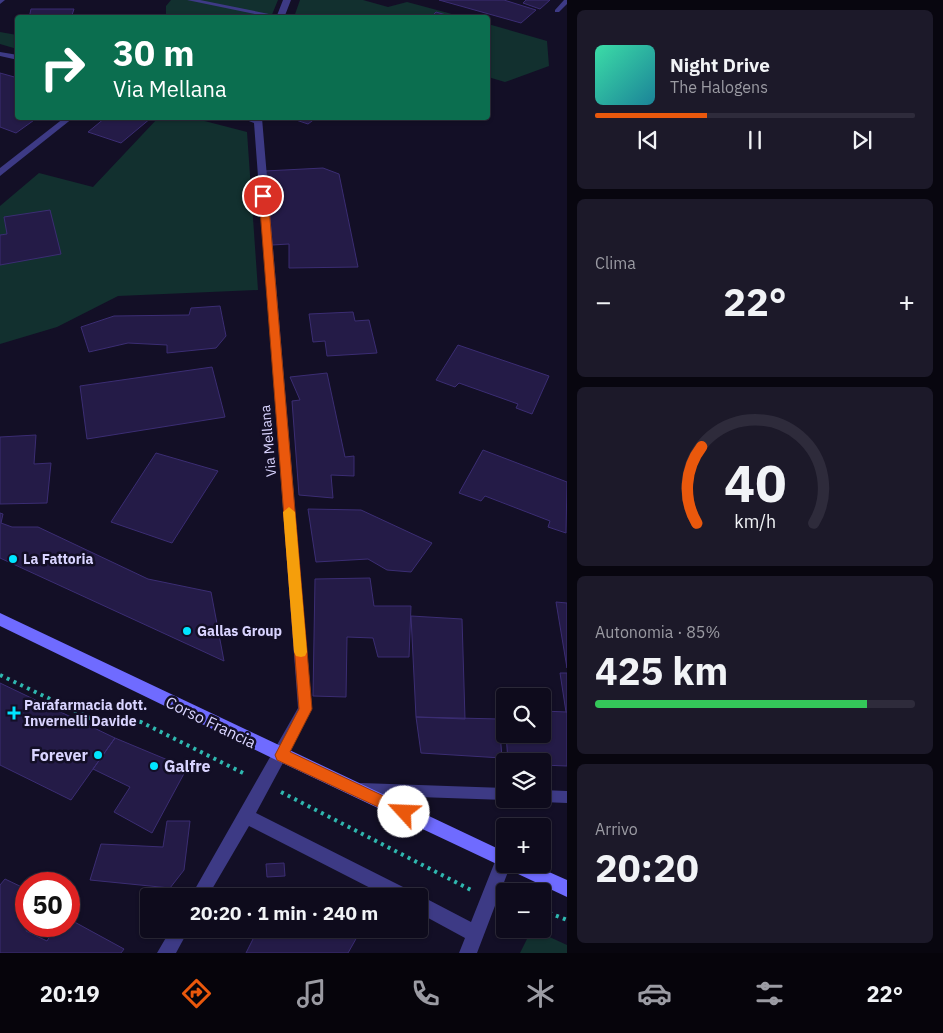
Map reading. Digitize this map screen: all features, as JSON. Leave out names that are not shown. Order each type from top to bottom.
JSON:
[{"type":"main road","name":"Corso Francia","points":[[0,619],[496,856]]},
{"type":"main road","name":"Corso Francia","points":[[533,873],[567,889]]},
{"type":"street","points":[[281,15],[287,0]]},
{"type":"street","points":[[0,54],[15,57]]},
{"type":"street","points":[[0,173],[66,120]]},
{"type":"street","name":"Via Mellana","points":[[204,888],[282,755],[306,709],[254,120]]},
{"type":"street","points":[[246,816],[387,888]]},
{"type":"street","points":[[468,953],[502,873]]},
{"type":"street","points":[[428,909],[476,934]]},
{"type":"street","points":[[166,953],[175,938]]},
{"type":"lane","points":[[190,0],[269,15]]},
{"type":"lane","points":[[557,10],[566,0]]},
{"type":"lane","points":[[353,789],[496,794]]},
{"type":"lane","points":[[551,796],[567,797]]},
{"type":"path","points":[[551,914],[567,920]]},
{"type":"green space","points":[[171,0],[278,0],[272,15],[166,15],[166,6]]},
{"type":"green space","points":[[300,0],[363,0],[388,7],[407,2],[456,15],[295,15]]},
{"type":"green space","points":[[490,25],[547,41],[549,66],[505,82],[490,78]]},
{"type":"green space","points":[[0,32],[15,35],[15,48],[0,44]]},
{"type":"green space","points":[[156,120],[201,120],[247,132],[258,290],[118,296],[57,327],[0,344],[0,206],[39,173],[93,187]]},
{"type":"green space","points":[[528,938],[551,938],[567,945],[567,953],[520,953]]},
{"type":"building","points":[[439,0],[504,0],[536,10],[521,23]]},
{"type":"building","points":[[526,0],[550,0],[540,9],[523,3]]},
{"type":"building","points":[[31,9],[74,9],[72,15],[30,15]]},
{"type":"building","points":[[436,12],[446,15],[433,15]]},
{"type":"building","points":[[0,73],[15,77],[15,120],[34,120],[16,133],[0,127]]},
{"type":"building","points":[[103,120],[149,120],[121,143],[88,132]]},
{"type":"building","points":[[296,120],[313,120],[308,124]]},
{"type":"building","points":[[323,168],[339,174],[358,267],[289,268],[289,244],[272,245],[265,171]]},
{"type":"building","points":[[50,210],[61,254],[0,265],[0,235],[7,234],[4,217]]},
{"type":"building","points":[[220,306],[226,336],[216,348],[167,353],[167,345],[128,343],[89,352],[81,327],[114,316],[189,315],[191,308]]},
{"type":"building","points":[[353,312],[355,321],[369,320],[377,353],[327,356],[325,341],[313,342],[309,314]]},
{"type":"building","points":[[458,345],[549,376],[532,414],[516,408],[518,404],[459,383],[455,387],[436,380]]},
{"type":"building","points":[[212,367],[225,417],[87,439],[80,386]]},
{"type":"building","points":[[327,373],[345,457],[354,456],[354,476],[331,475],[333,498],[299,495],[292,401],[300,400],[290,377]]},
{"type":"building","points":[[36,435],[34,464],[51,463],[47,503],[0,504],[0,437]]},
{"type":"building","points":[[483,450],[567,482],[566,533],[548,527],[550,521],[485,496],[481,501],[459,493]]},
{"type":"building","points":[[156,453],[218,471],[172,543],[111,522]]},
{"type":"building","points":[[308,509],[361,510],[432,543],[411,572],[387,570],[368,559],[316,562]]},
{"type":"building","points":[[0,513],[3,514],[1,523],[12,527],[38,527],[148,579],[211,592],[224,661],[0,558]]},
{"type":"building","points":[[370,578],[374,606],[411,606],[409,657],[378,657],[373,638],[347,637],[346,697],[313,696],[315,579]]},
{"type":"building","points":[[556,602],[567,603],[567,668]]},
{"type":"building","points":[[411,616],[462,619],[465,719],[416,717]]},
{"type":"building","points":[[560,673],[567,673],[567,712],[566,712]]},
{"type":"building","points":[[0,683],[115,738],[71,800],[0,765]]},
{"type":"building","points":[[551,711],[567,712],[567,766],[551,765],[551,753],[507,753],[507,743],[551,743]]},
{"type":"building","points":[[416,717],[496,719],[496,743],[501,743],[502,753],[496,753],[496,758],[421,753]]},
{"type":"building","points":[[115,738],[187,768],[152,833],[114,812],[130,787],[93,769]]},
{"type":"building","points":[[167,821],[190,821],[184,870],[170,888],[90,880],[101,844],[163,847]]},
{"type":"building","points":[[284,863],[285,876],[267,877],[266,864]]},
{"type":"building","points":[[5,879],[15,884],[15,937],[39,937],[47,941],[49,937],[80,937],[80,925],[124,949],[121,953],[0,953],[0,885]]},
{"type":"building","points":[[254,938],[356,938],[348,953],[246,953]]},
{"type":"slow traffic","points":[[289,512],[301,652]]},
{"type":"place","name":"La Fattoria","points":[[13,559]]},
{"type":"place","name":"Gallas Group","points":[[187,631]]},
{"type":"place","name":"Parafarmacia dott. Invernelli Davide","points":[[14,713]]},
{"type":"place","name":"Forever","points":[[98,755]]},
{"type":"place","name":"Galfre","points":[[154,766]]},
{"type":"route","points":[[263,196],[306,709],[282,755],[404,812]]}]
